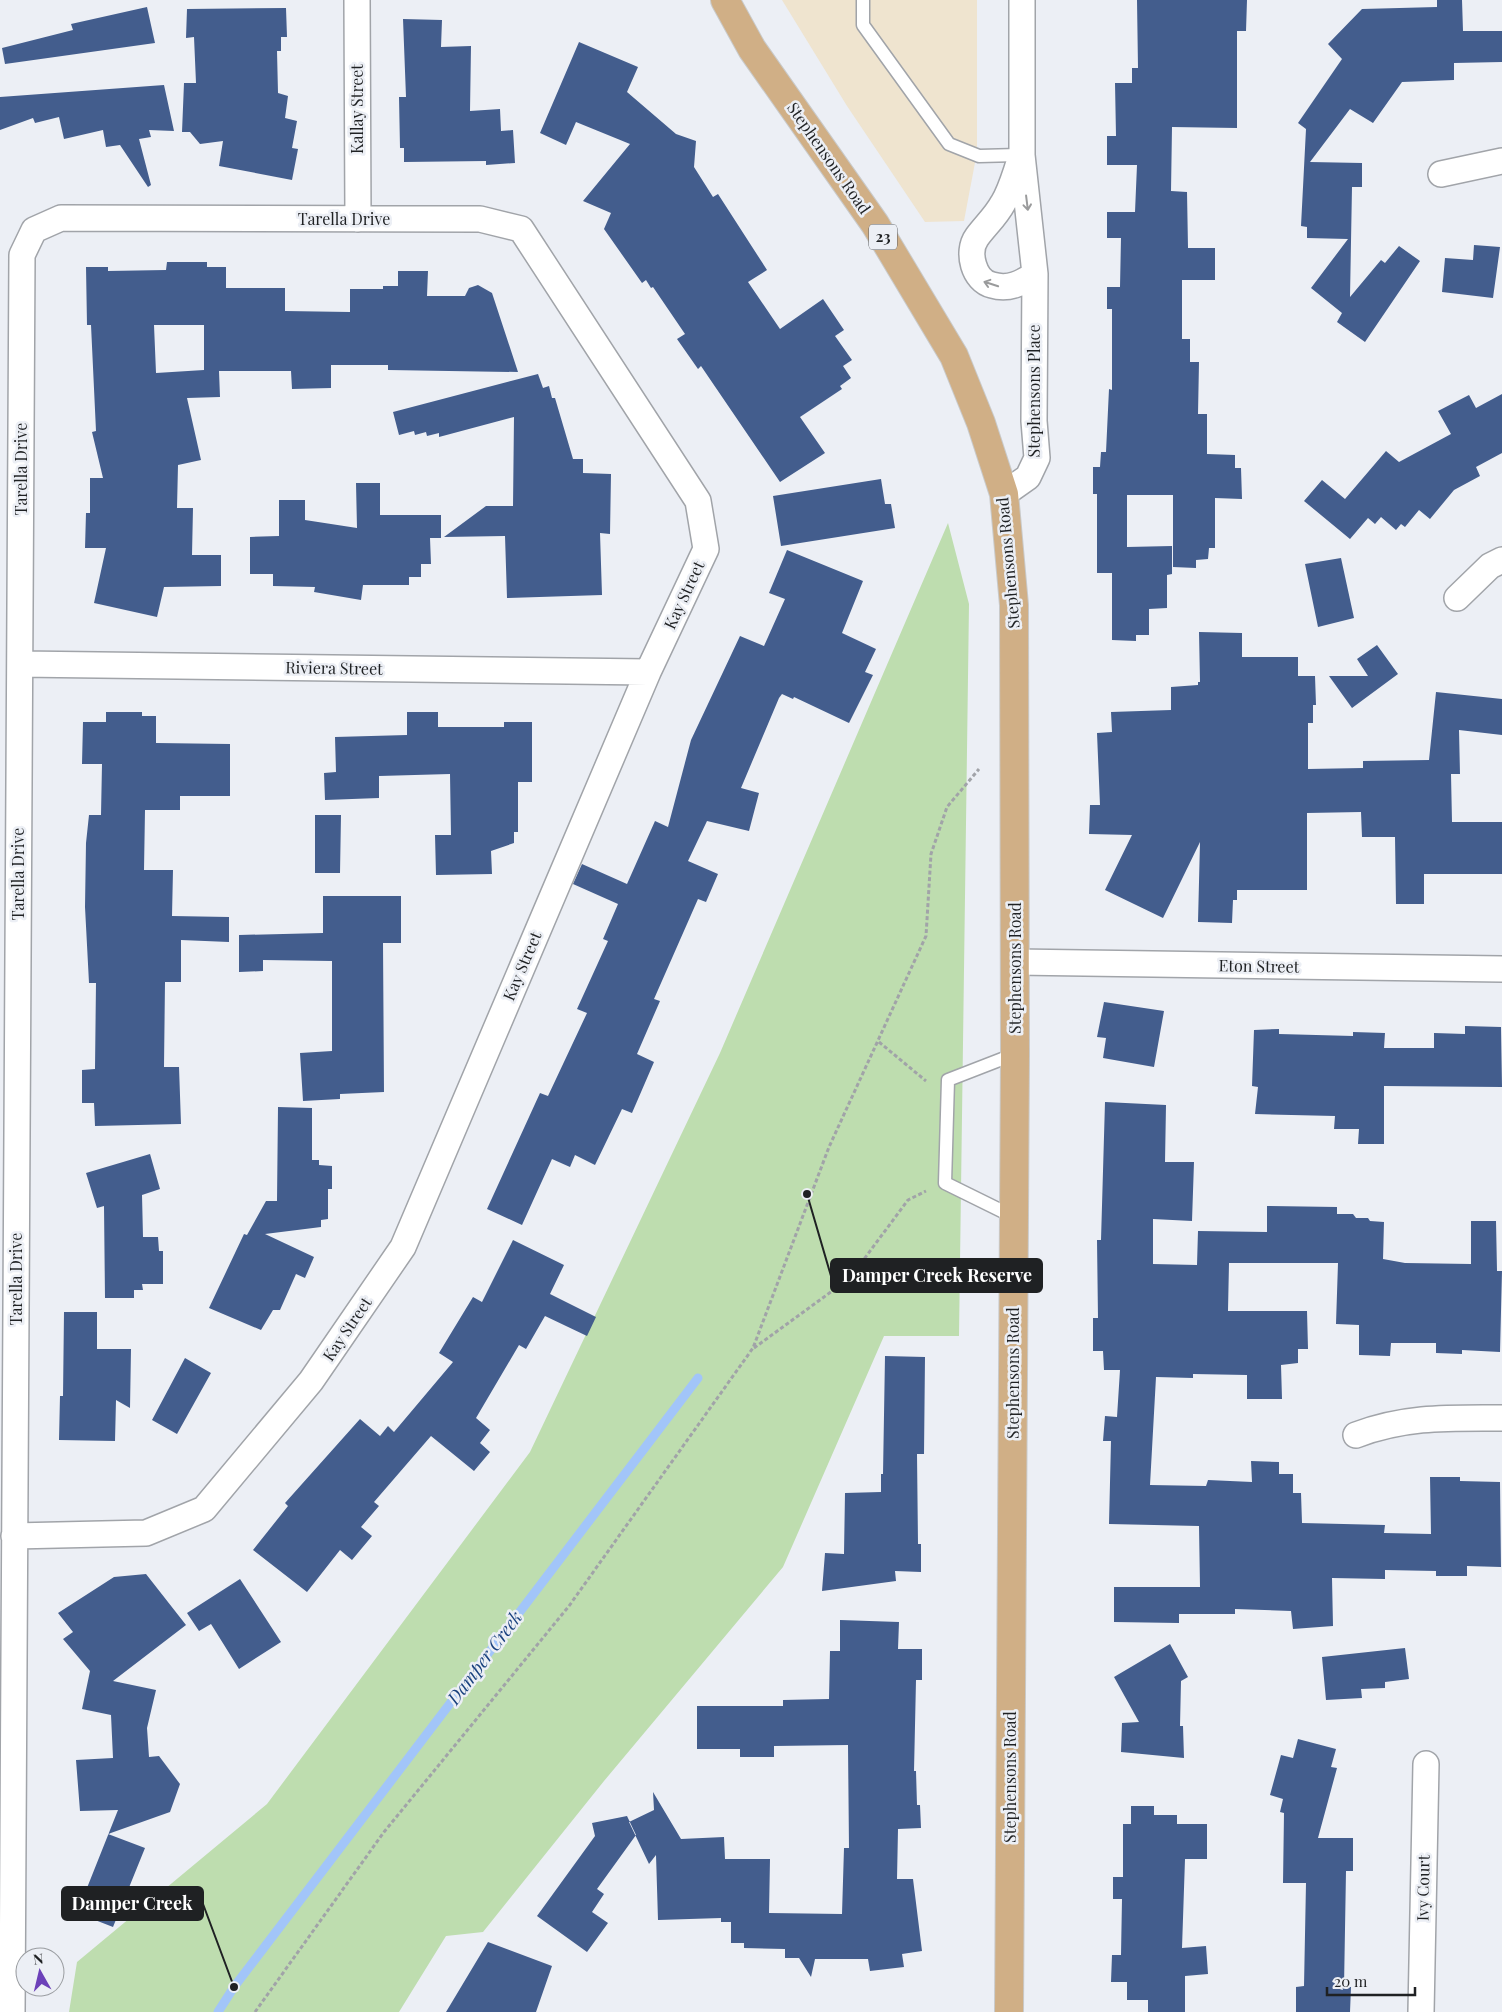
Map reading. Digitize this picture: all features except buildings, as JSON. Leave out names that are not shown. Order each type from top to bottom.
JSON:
[{"type":"main road","name":"Stephensons Road","points":[[725,0],[752,49],[875,224],[954,356],[981,423],[1004,494],[1014,605],[1015,1054],[1009,2012]]},
{"type":"street","name":"Kallay Street","points":[[357,0],[358,219]]},
{"type":"street","name":"Stephensons Place","points":[[1004,494],[1028,477],[1037,458],[1034,420],[1035,274],[1022,155],[1022,0]]},
{"type":"street","name":"Stephensons Place","points":[[1022,155],[1005,201],[992,221],[976,238],[973,252],[976,273],[984,283],[996,286],[1020,285],[1035,274]]},
{"type":"street","points":[[1441,174],[1502,161]]},
{"type":"street","name":"Tarella Drive","points":[[12,2012],[22,255],[34,230],[61,218],[480,219],[521,229]]},
{"type":"street","name":"Kay Street","points":[[14,1536],[146,1533],[204,1510],[311,1381],[403,1247],[648,672],[706,549],[698,501],[521,229]]},
{"type":"street","points":[[1457,598],[1490,566],[1502,560]]},
{"type":"street","name":"Riviera Street","points":[[20,664],[648,672]]},
{"type":"street","name":"Eton Street","points":[[1015,962],[1502,969]]},
{"type":"street","points":[[1356,1435],[1383,1425],[1422,1418],[1502,1418]]},
{"type":"street","name":"Ivy Court","points":[[1421,2012],[1426,1764]]},
{"type":"lane","points":[[863,0],[863,25],[949,144],[979,156],[1022,155]]},
{"type":"lane","points":[[1014,1217],[945,1183],[948,1080],[1015,1054]]},
{"type":"path","points":[[255,2012],[384,1832],[569,1606],[754,1348],[829,1147],[879,1042],[926,936],[931,854],[947,807],[979,769]]},
{"type":"path","points":[[879,1042],[947,1099]]},
{"type":"path","points":[[754,1348],[850,1278],[908,1200],[945,1183]]},
{"type":"shaded area","points":[[782,0],[977,0],[977,152],[964,221],[925,222],[847,106]]},
{"type":"green space","points":[[948,523],[969,604],[959,1336],[884,1336],[783,1567],[604,1781],[483,1932],[446,1936],[399,2012],[69,2012],[77,1962],[267,1804],[530,1452],[720,1053]]},
{"type":"waterway","name":"Damper Creek","points":[[218,2012],[234,1987],[698,1378]]},
{"type":"place","name":"Damper Creek Reserve","points":[[807,1194]]},
{"type":"place","name":"Damper Creek","points":[[234,1987]]}]
